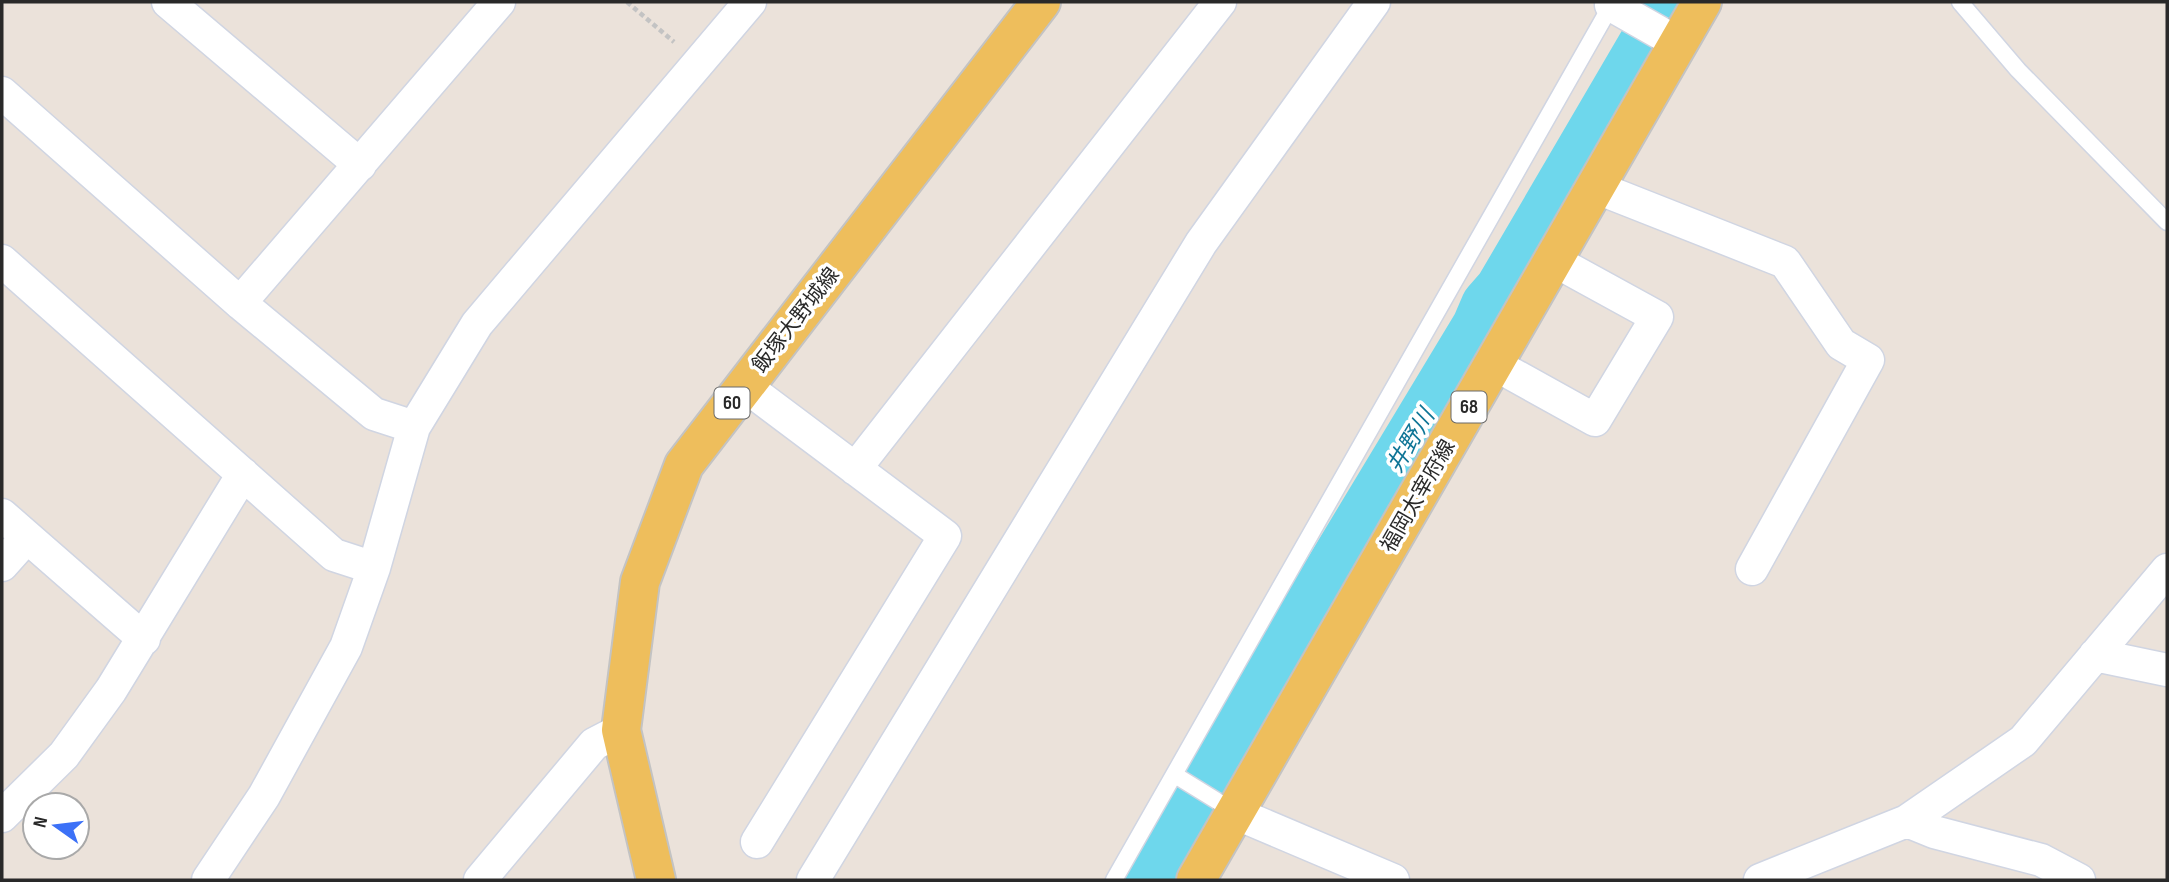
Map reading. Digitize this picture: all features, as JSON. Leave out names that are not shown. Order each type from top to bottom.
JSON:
[{"type":"main road","name":"飯塚大野城線","points":[[656,880],[621,730],[640,582],[684,465],[1041,2]]},
{"type":"main road","name":"福岡太宰府線","points":[[1196,880],[1227,807],[1494,364],[1595,187],[1672,40],[1702,2]]},
{"type":"street","points":[[168,2],[360,165]]},
{"type":"street","points":[[208,880],[264,796],[346,647],[374,568],[414,427],[477,324],[750,2]]},
{"type":"street","points":[[855,469],[1220,2]]},
{"type":"street","points":[[813,880],[1201,243],[1374,2]]},
{"type":"street","points":[[1612,4],[1672,40]]},
{"type":"street","points":[[240,303],[360,165],[484,7]]},
{"type":"street","points":[[2,93],[240,303],[374,414],[414,427]]},
{"type":"street","points":[[1595,187],[1786,262],[1840,344],[1868,360],[1752,569]]},
{"type":"street","points":[[1494,364],[1595,420],[1657,317],[1553,260]]},
{"type":"street","points":[[2,261],[334,555],[374,568]]},
{"type":"street","points":[[745,386],[945,536],[757,842]]},
{"type":"street","points":[[2,816],[64,755],[144,639],[243,474]]},
{"type":"street","points":[[2,515],[144,639]]},
{"type":"street","points":[[2,565],[27,537]]},
{"type":"street","points":[[1760,880],[1907,821],[2024,741],[2167,570]]},
{"type":"street","points":[[2095,655],[2167,670]]},
{"type":"street","points":[[480,880],[594,744],[621,730]]},
{"type":"street","points":[[1227,807],[1393,880]]},
{"type":"street","points":[[1907,821],[1934,832],[2041,860],[2079,880]]},
{"type":"lane","points":[[1960,2],[2018,69],[2167,222]]},
{"type":"lane","points":[[1114,880],[1612,4]]},
{"type":"lane","points":[[1175,775],[1227,807]]},
{"type":"path","points":[[627,2],[698,62]]},
{"type":"waterway","name":"井野川","points":[[1149,880],[1482,328],[1491,307],[1505,291],[1674,2]]}]
